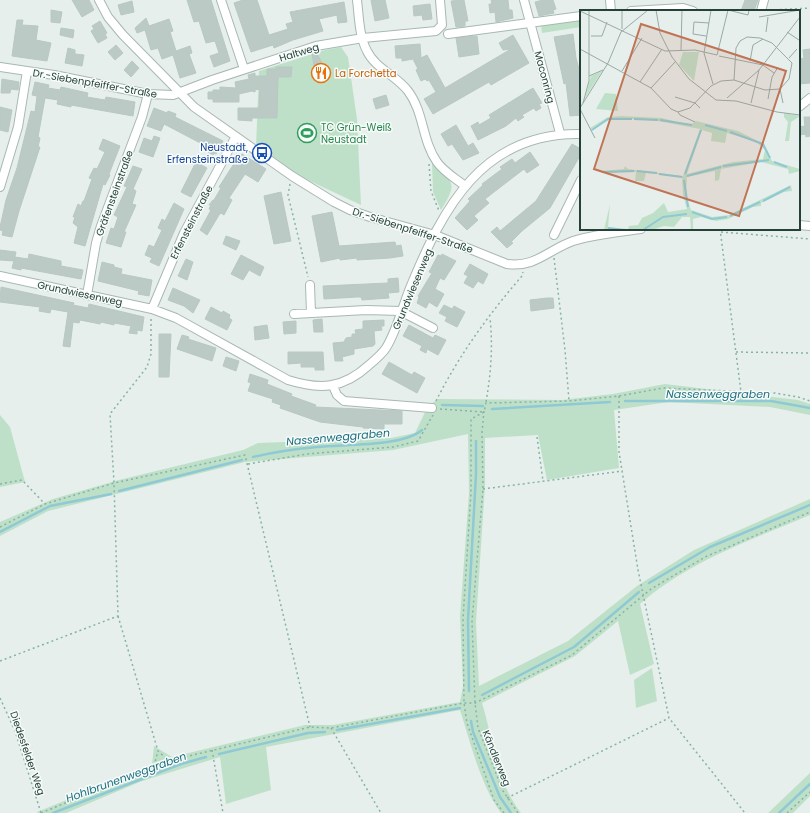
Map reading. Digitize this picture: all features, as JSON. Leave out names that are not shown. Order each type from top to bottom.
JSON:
[{"type":"street","points":[[99,0],[117,28],[179,92]]},
{"type":"street","points":[[221,0],[244,69]]},
{"type":"street","points":[[357,0],[362,38],[367,53],[399,82],[413,99],[422,119],[433,156],[442,167],[464,186]]},
{"type":"street","name":"Haltweg","points":[[179,92],[316,46],[362,38],[436,31],[442,25],[440,0]]},
{"type":"street","name":"Maconring","points":[[524,0],[560,133]]},
{"type":"street","points":[[610,0],[612,10]]},
{"type":"street","points":[[762,10],[764,0]]},
{"type":"street","points":[[642,10],[684,6]]},
{"type":"street","points":[[448,34],[531,24],[580,16]]},
{"type":"street","name":"Dr.-Siebenpfeiffer-Straße","points":[[0,67],[148,94],[166,96],[179,92],[209,119],[235,138],[334,202],[350,210],[382,221],[435,236],[506,264],[526,264],[572,242],[591,236],[633,230]]},
{"type":"street","points":[[0,187],[18,127],[27,71]]},
{"type":"street","name":"Gräfensteinstraße","points":[[87,295],[96,243],[101,226],[148,94]]},
{"type":"street","points":[[800,106],[809,99]]},
{"type":"street","points":[[560,133],[580,134]]},
{"type":"street","name":"Grundwiesenweg","points":[[0,276],[152,309],[176,318],[288,380],[304,385],[333,386],[357,375],[378,356],[390,340],[400,311],[435,236],[454,200],[464,186],[487,165],[510,150],[532,141],[560,133]]},
{"type":"street","name":"Erfensteinstraße","points":[[152,309],[180,240],[235,138]]},
{"type":"street","points":[[554,235],[580,182]]},
{"type":"street","points":[[310,285],[311,314]]},
{"type":"street","points":[[294,314],[366,310],[400,311],[433,328]]},
{"type":"street","points":[[333,386],[337,395],[344,401],[432,408]]},
{"type":"path","points":[[762,10],[810,8]]},
{"type":"path","points":[[433,156],[429,163],[431,190],[443,220]]},
{"type":"path","points":[[292,176],[288,195],[310,285]]},
{"type":"path","points":[[741,392],[721,232],[810,239]]},
{"type":"path","points":[[553,251],[565,350],[569,401]]},
{"type":"path","points":[[248,464],[307,454],[393,447],[418,441],[433,414],[432,408],[448,376],[478,331],[490,318],[522,276],[526,264]]},
{"type":"path","points":[[152,309],[151,354],[147,367],[110,414],[114,483],[118,616],[158,751],[168,761]]},
{"type":"path","name":"Kändlerweg","points":[[490,318],[493,342],[491,376],[484,412],[483,489],[472,621],[475,703],[478,728],[507,798],[518,813]]},
{"type":"path","points":[[736,352],[810,353]]},
{"type":"path","points":[[486,403],[569,401],[619,396],[663,388],[775,393],[798,397],[810,401]]},
{"type":"path","points":[[619,396],[619,452],[644,597],[669,718],[745,813]]},
{"type":"path","points":[[432,408],[484,412]]},
{"type":"path","points":[[484,412],[471,420],[471,492],[463,619],[464,703],[467,723],[494,800],[504,813]]},
{"type":"path","points":[[537,437],[543,481]]},
{"type":"path","points":[[0,527],[45,504],[114,483],[245,454],[310,727]]},
{"type":"path","points":[[483,489],[623,471]]},
{"type":"path","points":[[0,484],[22,480],[45,504]]},
{"type":"path","points":[[41,813],[154,766],[212,749],[310,727],[331,728],[464,703],[475,703],[572,655],[651,590],[705,557],[810,512]]},
{"type":"path","points":[[0,661],[118,616]]},
{"type":"path","name":"Diedesfelder Weg","points":[[0,698],[15,731],[41,813]]},
{"type":"path","points":[[507,798],[669,718]]},
{"type":"path","points":[[331,728],[381,813]]},
{"type":"path","points":[[212,749],[223,813]]},
{"type":"path","points":[[154,766],[158,751]]},
{"type":"path","points":[[787,813],[810,792]]},
{"type":"green space","points":[[580,19],[580,27],[542,33],[541,25]]},
{"type":"green space","name":"TC Grün-Weiß Neustadt","points":[[341,47],[348,57],[357,119],[361,205],[297,175],[256,147],[259,71],[325,50]]},
{"type":"green space","points":[[432,162],[449,179],[451,184],[450,194],[441,210],[433,192]]},
{"type":"green space","points":[[665,384],[798,400],[810,404],[810,415],[770,407],[669,402],[614,410],[619,468],[547,480],[538,435],[485,438],[485,485],[476,622],[479,686],[568,641],[637,586],[694,550],[810,499],[810,515],[721,553],[679,575],[640,604],[654,664],[630,675],[618,621],[575,656],[482,703],[500,774],[512,800],[521,813],[501,813],[494,802],[482,777],[460,710],[266,747],[271,790],[226,804],[220,757],[142,781],[66,813],[37,812],[152,765],[154,746],[172,757],[305,725],[333,725],[460,702],[463,686],[460,617],[469,493],[468,434],[393,450],[245,462],[48,511],[0,536],[0,522],[53,499],[119,480],[243,450],[258,443],[391,438],[415,433],[428,406],[438,399],[562,400],[613,394]]},
{"type":"green space","points":[[0,415],[10,427],[25,482],[0,487]]},
{"type":"green space","points":[[652,668],[657,701],[636,708],[634,680]]},
{"type":"green space","points":[[810,773],[810,796],[793,813],[768,813]]},
{"type":"building","points":[[72,0],[89,0],[94,10],[82,17]]},
{"type":"building","points":[[187,0],[211,0],[230,61],[214,67],[210,56],[219,53],[215,41],[206,43],[199,21],[194,22]]},
{"type":"building","points":[[243,0],[257,0],[269,35],[288,29],[286,24],[293,22],[290,12],[344,2],[347,22],[338,23],[337,15],[319,19],[323,31],[293,40],[274,48],[273,45],[251,52],[234,3]]},
{"type":"building","points":[[371,0],[385,0],[389,18],[375,21]]},
{"type":"building","points":[[464,0],[468,21],[465,21],[465,26],[456,27],[451,1]]},
{"type":"building","points":[[491,0],[508,0],[509,10],[512,10],[513,18],[496,22],[495,12],[490,13],[489,4],[492,4]]},
{"type":"building","points":[[553,0],[556,9],[553,10],[554,13],[539,16],[535,2]]},
{"type":"building","points":[[745,0],[758,0],[754,10],[741,10]]},
{"type":"building","points":[[132,1],[134,12],[121,15],[118,5]]},
{"type":"building","points":[[430,4],[432,19],[423,20],[422,15],[414,16],[413,6]]},
{"type":"building","points":[[51,10],[62,12],[60,23],[51,22]]},
{"type":"building","points":[[146,18],[149,26],[169,19],[173,31],[170,32],[176,51],[190,46],[192,53],[189,54],[196,73],[180,78],[173,55],[162,59],[158,48],[151,50],[145,30],[137,33],[135,28]]},
{"type":"building","points":[[17,20],[23,20],[22,25],[38,26],[36,40],[51,43],[47,61],[12,56]]},
{"type":"building","points":[[100,21],[107,33],[105,34],[107,38],[98,43],[91,31],[94,29],[92,26]]},
{"type":"building","points":[[61,28],[74,30],[73,38],[60,35]]},
{"type":"building","points":[[573,34],[576,58],[580,69],[580,115],[570,116],[566,83],[564,84],[554,37]]},
{"type":"building","points":[[513,35],[529,63],[491,85],[489,82],[433,114],[424,99],[436,92],[429,80],[427,81],[425,79],[421,81],[416,70],[418,69],[413,59],[402,61],[402,58],[396,58],[395,46],[420,44],[421,58],[427,55],[445,88],[511,49],[503,50],[499,43]]},
{"type":"building","points":[[477,36],[479,54],[459,57],[456,38]]},
{"type":"building","points":[[116,45],[123,53],[115,60],[108,52]]},
{"type":"building","points":[[68,48],[75,50],[75,54],[84,55],[82,66],[65,63]]},
{"type":"building","points":[[810,49],[810,83],[800,84],[800,59],[804,58],[803,50]]},
{"type":"building","name":"La Forchetta","points":[[316,52],[327,72],[327,79],[316,79],[312,53]]},
{"type":"building","points":[[132,61],[139,68],[131,77],[124,70]]},
{"type":"building","points":[[276,67],[292,67],[291,77],[278,77],[277,118],[252,118],[252,121],[238,120],[238,108],[259,108],[260,89],[255,90],[255,92],[252,91],[239,94],[239,102],[213,102],[213,99],[208,99],[208,92],[220,90],[220,87],[236,88],[235,82],[249,79],[248,75],[255,73],[255,76],[267,76],[267,69],[276,69]]},
{"type":"building","points":[[2,79],[19,82],[18,90],[11,89],[10,93],[1,93]]},
{"type":"building","points":[[35,82],[49,85],[48,88],[60,90],[61,87],[88,93],[87,97],[105,100],[106,97],[135,102],[133,116],[71,105],[71,107],[57,104],[58,100],[45,98],[38,137],[40,138],[38,147],[40,147],[12,237],[2,235],[3,231],[0,230],[0,227],[31,111],[35,112],[37,96],[32,95]]},
{"type":"building","points":[[533,88],[542,103],[539,104],[541,108],[536,111],[534,108],[522,115],[524,117],[518,121],[516,118],[506,126],[478,140],[471,126],[478,122],[479,125],[491,118],[489,115]]},
{"type":"building","points":[[386,95],[389,105],[376,109],[373,99]]},
{"type":"building","points":[[0,107],[12,110],[8,132],[0,130]]},
{"type":"building","points":[[154,108],[167,113],[168,111],[176,114],[175,117],[223,141],[216,154],[214,153],[213,155],[205,150],[206,146],[164,124],[161,131],[147,126]]},
{"type":"building","points":[[804,117],[810,117],[810,136],[806,137]]},
{"type":"building","points":[[456,125],[468,146],[473,143],[479,153],[463,160],[452,144],[448,146],[441,134]]},
{"type":"building","points":[[805,126],[806,134],[800,135],[800,127]]},
{"type":"building","points":[[154,136],[160,138],[153,157],[139,152],[144,138],[152,141]]},
{"type":"building","points":[[103,139],[120,146],[109,174],[110,175],[105,185],[103,184],[85,246],[74,243],[78,227],[73,223],[75,217],[73,217],[78,204],[81,206],[84,201],[92,179],[89,178],[94,168],[97,169],[105,152],[99,149]]},
{"type":"building","points":[[572,144],[580,148],[580,156],[550,208],[522,231],[507,248],[491,232],[497,227],[500,231],[536,201]]},
{"type":"building","points":[[530,152],[539,165],[527,173],[524,169],[485,199],[489,203],[474,216],[478,220],[467,230],[455,218],[470,201],[468,199],[483,185],[482,184],[502,169],[500,167],[512,159],[515,163]]},
{"type":"building","points":[[242,154],[266,169],[258,182],[245,174],[229,198],[232,200],[224,215],[221,213],[219,215],[207,235],[200,230],[211,210],[209,209],[211,205],[209,205],[214,200],[221,188],[219,187],[235,162],[236,163]]},
{"type":"building","points":[[196,162],[207,168],[191,197],[181,192]]},
{"type":"building","points":[[133,166],[142,169],[133,189],[136,191],[132,204],[136,205],[124,232],[126,232],[121,247],[106,243],[111,228],[114,229],[118,217],[114,215],[127,187],[124,186]]},
{"type":"building","points":[[281,192],[291,241],[274,244],[264,196]]},
{"type":"building","points":[[174,203],[184,209],[159,266],[150,262],[152,258],[145,255],[149,245],[154,247],[162,230],[158,228],[162,219],[165,221]]},
{"type":"building","points":[[332,212],[339,246],[395,242],[396,246],[401,245],[403,256],[357,260],[357,258],[340,260],[340,258],[321,262],[312,216]]},
{"type":"building","points":[[226,236],[240,241],[236,250],[223,244]]},
{"type":"building","points":[[0,250],[16,252],[14,261],[0,260]]},
{"type":"building","points":[[29,254],[61,261],[61,266],[83,270],[81,279],[21,268],[21,270],[12,268],[15,257],[28,259]]},
{"type":"building","points":[[442,254],[456,261],[444,280],[440,278],[435,289],[444,294],[437,307],[429,302],[426,308],[417,303],[418,296],[432,273],[429,272],[438,255],[441,256]]},
{"type":"building","points":[[241,255],[264,267],[260,276],[249,270],[243,280],[231,274]]},
{"type":"building","points":[[186,259],[193,262],[187,280],[178,276]]},
{"type":"building","points":[[102,262],[122,269],[121,274],[152,280],[149,296],[138,294],[139,291],[98,281]]},
{"type":"building","points":[[470,264],[488,274],[483,284],[478,281],[473,288],[464,283],[468,276],[464,274]]},
{"type":"building","points":[[398,278],[399,292],[388,293],[389,298],[362,300],[361,297],[324,299],[323,286],[388,283],[388,279]]},
{"type":"building","points":[[1,287],[74,303],[73,305],[88,308],[89,304],[144,317],[142,331],[137,330],[137,334],[129,333],[131,326],[114,323],[114,325],[101,322],[100,324],[80,320],[79,323],[73,322],[70,347],[63,346],[68,312],[51,309],[50,313],[39,311],[40,307],[0,302]]},
{"type":"building","points":[[173,288],[200,300],[193,313],[184,306],[168,300]]},
{"type":"building","points":[[553,298],[554,308],[531,311],[530,300]]},
{"type":"building","points":[[444,305],[452,309],[454,306],[465,312],[457,327],[445,321],[447,317],[439,313]]},
{"type":"building","points":[[211,307],[222,313],[223,311],[230,315],[229,318],[232,320],[227,330],[205,319]]},
{"type":"building","points":[[322,319],[323,332],[314,332],[313,320]]},
{"type":"building","points":[[384,320],[384,326],[381,326],[382,330],[374,331],[375,344],[373,346],[354,349],[354,354],[342,357],[343,361],[335,361],[333,343],[344,342],[346,338],[352,337],[352,334],[356,334],[355,330],[363,329],[363,321]]},
{"type":"building","points":[[296,321],[296,333],[284,334],[283,322]]},
{"type":"building","points":[[267,325],[269,338],[255,340],[254,327]]},
{"type":"building","points":[[409,325],[433,338],[435,335],[446,340],[438,355],[427,349],[426,353],[420,350],[422,346],[403,336]]},
{"type":"building","points":[[159,334],[171,334],[169,377],[159,377]]},
{"type":"building","points":[[182,335],[189,337],[188,339],[216,348],[212,361],[177,349]]},
{"type":"building","points":[[288,352],[323,352],[324,370],[315,370],[315,367],[301,367],[301,363],[288,364]]},
{"type":"building","points":[[226,357],[239,361],[236,371],[223,366]]},
{"type":"building","points":[[389,362],[412,375],[414,372],[425,378],[417,393],[382,374]]},
{"type":"building","points":[[250,374],[268,380],[267,384],[292,394],[291,396],[316,405],[315,407],[402,411],[402,424],[384,424],[384,429],[363,428],[320,422],[280,408],[281,405],[272,402],[273,399],[248,391],[251,383],[248,382]]},
{"type":"waterway","name":"Nassenweggraben","points":[[625,401],[771,401],[810,408]]},
{"type":"waterway","name":"Nassenweggraben","points":[[492,409],[610,402]]},
{"type":"waterway","name":"Nassenweggraben","points":[[442,405],[483,406]]},
{"type":"waterway","name":"Nassenweggraben","points":[[253,457],[301,449],[387,442],[413,435],[422,430]]},
{"type":"waterway","points":[[469,691],[468,620],[476,474],[476,441]]},
{"type":"waterway","name":"Nassenweggraben","points":[[119,491],[242,460]]},
{"type":"waterway","name":"Nassenweggraben","points":[[0,532],[50,506],[111,494]]},
{"type":"waterway","points":[[649,583],[710,547],[810,505]]},
{"type":"waterway","points":[[482,695],[574,647],[639,592]]},
{"type":"waterway","name":"Hohlbrunenweggraben","points":[[337,730],[460,708]]},
{"type":"waterway","points":[[471,721],[473,732],[500,797],[511,813]]},
{"type":"waterway","name":"Hohlbrunenweggraben","points":[[219,754],[308,733],[325,732]]},
{"type":"waterway","name":"Hohlbrunenweggraben","points":[[53,813],[181,764],[206,757]]},
{"type":"waterway","points":[[779,813],[810,784]]},
{"type":"place","name":"La Forchetta","points":[[321,73]]},
{"type":"place","name":"TC Grün-Weiß Neustadt","points":[[307,133]]},
{"type":"place","name":"Neustadt, Erfensteinstraße","points":[[262,153]]}]
